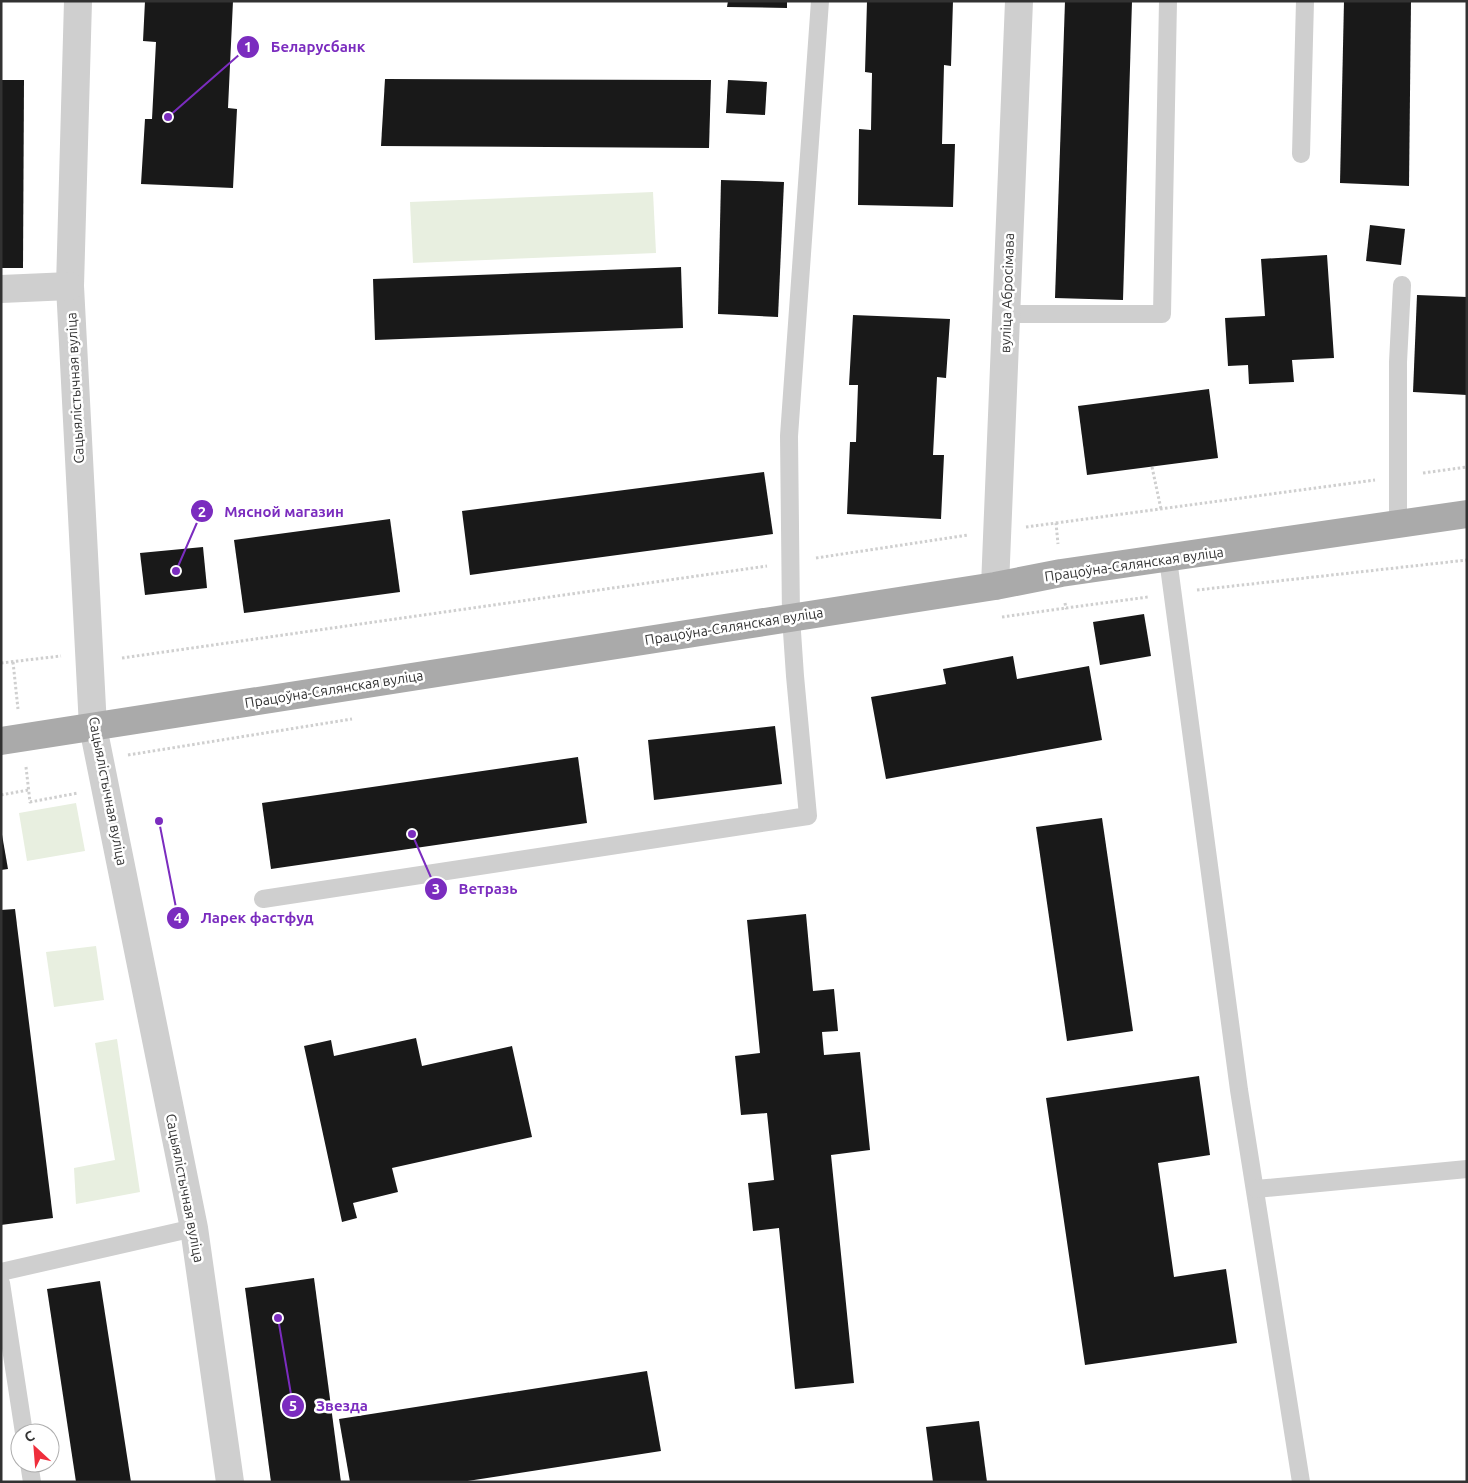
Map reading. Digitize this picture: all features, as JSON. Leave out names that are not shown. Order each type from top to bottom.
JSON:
[{"type":"main road","name":"Працоўна-Сялянская вуліца","points":[[1,741],[996,586],[1061,573],[1168,559],[1467,514]]},
{"type":"street","name":"Сацыялістычная вуліца","points":[[78,1],[70,286],[93,726],[194,1228],[230,1482]]},
{"type":"street","name":"вуліца Абросімава","points":[[996,586],[1019,1]]},
{"type":"street","points":[[1,289],[70,286]]},
{"type":"lane","points":[[263,899],[808,816],[791,617],[789,436],[820,1]]},
{"type":"lane","points":[[1006,314],[1162,314],[1168,1]]},
{"type":"lane","points":[[1301,154],[1305,1]]},
{"type":"lane","points":[[1398,524],[1398,362],[1402,285]]},
{"type":"lane","points":[[1168,559],[1238,1080],[1301,1482]]},
{"type":"lane","points":[[1256,1189],[1467,1168]]},
{"type":"lane","points":[[1,1272],[194,1228]]},
{"type":"lane","points":[[1,1283],[22,1423]]},
{"type":"path","points":[[1152,467],[1161,509]]},
{"type":"path","points":[[1056,523],[1467,467]]},
{"type":"path","points":[[1,795],[28,790]]},
{"type":"green space","points":[[653,192],[656,253],[413,263],[410,202]]},
{"type":"green space","points":[[76,803],[85,851],[27,861],[19,813]]},
{"type":"green space","points":[[96,946],[104,1000],[54,1007],[46,952]]},
{"type":"green space","points":[[117,1039],[140,1192],[76,1204],[74,1168],[115,1160],[95,1043]]},
{"type":"building","points":[[145,1],[233,1],[228,108],[237,109],[233,188],[141,184],[145,119],[152,119],[156,42],[143,41]]},
{"type":"building","points":[[728,1],[787,1],[787,8],[727,7]]},
{"type":"building","points":[[867,1],[953,1],[951,66],[944,65],[942,144],[955,144],[953,207],[858,205],[859,129],[871,130],[872,73],[865,72]]},
{"type":"building","points":[[1065,1],[1132,1],[1123,300],[1055,298]]},
{"type":"building","points":[[1344,1],[1411,1],[1409,186],[1340,183]]},
{"type":"building","points":[[385,79],[711,80],[709,148],[381,146]]},
{"type":"building","points":[[1,80],[24,80],[23,268],[1,268]]},
{"type":"building","points":[[728,80],[767,82],[765,115],[726,113]]},
{"type":"building","points":[[721,180],[784,182],[778,317],[718,314]]},
{"type":"building","points":[[1370,225],[1405,229],[1401,265],[1366,261]]},
{"type":"building","points":[[1327,255],[1334,358],[1292,360],[1294,382],[1249,384],[1248,365],[1228,366],[1225,318],[1265,316],[1261,259]]},
{"type":"building","points":[[681,267],[683,328],[375,340],[373,279]]},
{"type":"building","points":[[1417,295],[1467,297],[1467,395],[1413,392]]},
{"type":"building","points":[[853,315],[950,319],[946,378],[937,377],[933,455],[944,455],[941,519],[847,514],[850,442],[856,442],[858,385],[849,385]]},
{"type":"building","points":[[1209,389],[1218,458],[1087,475],[1078,406]]},
{"type":"building","points":[[764,472],[773,534],[470,575],[462,511]]},
{"type":"building","points":[[390,519],[400,592],[244,613],[234,540]]},
{"type":"building","points":[[203,547],[207,588],[145,595],[140,553]]},
{"type":"building","points":[[1144,614],[1151,656],[1100,665],[1093,622]]},
{"type":"building","points":[[1013,656],[1017,679],[1089,666],[1102,740],[886,779],[871,697],[946,684],[943,669]]},
{"type":"building","points":[[775,726],[782,784],[654,800],[648,740]]},
{"type":"building","points":[[578,757],[587,823],[271,869],[262,803]]},
{"type":"building","points":[[1102,818],[1133,1031],[1067,1041],[1036,827]]},
{"type":"building","points":[[1,829],[8,869],[1,870]]},
{"type":"building","points":[[15,909],[53,1218],[1,1225],[1,910]]},
{"type":"building","points":[[806,914],[813,991],[834,989],[838,1031],[822,1032],[824,1055],[860,1052],[870,1150],[831,1155],[854,1383],[795,1389],[779,1228],[753,1231],[748,1183],[774,1180],[767,1113],[741,1115],[735,1056],[760,1053],[747,920]]},
{"type":"building","points":[[416,1038],[422,1066],[512,1046],[532,1137],[392,1168],[398,1192],[353,1203],[357,1218],[342,1222],[304,1046],[331,1040],[334,1056]]},
{"type":"building","points":[[1199,1076],[1210,1155],[1158,1163],[1174,1277],[1226,1269],[1237,1343],[1085,1365],[1046,1098]]},
{"type":"building","points":[[314,1278],[341,1482],[271,1482],[245,1288]]},
{"type":"building","points":[[100,1281],[131,1482],[76,1482],[47,1289]]},
{"type":"building","points":[[647,1371],[661,1451],[461,1482],[350,1482],[339,1419]]},
{"type":"building","points":[[979,1421],[987,1482],[933,1482],[926,1427]]},
{"type":"place","name":"Беларусбанк","points":[[168,117]]},
{"type":"place","name":"Мясной магазин","points":[[176,571]]},
{"type":"place","name":"Ларек фастфуд","points":[[159,821]]},
{"type":"place","name":"Ветразь","points":[[412,834]]},
{"type":"place","name":"Звезда","points":[[278,1318]]}]
